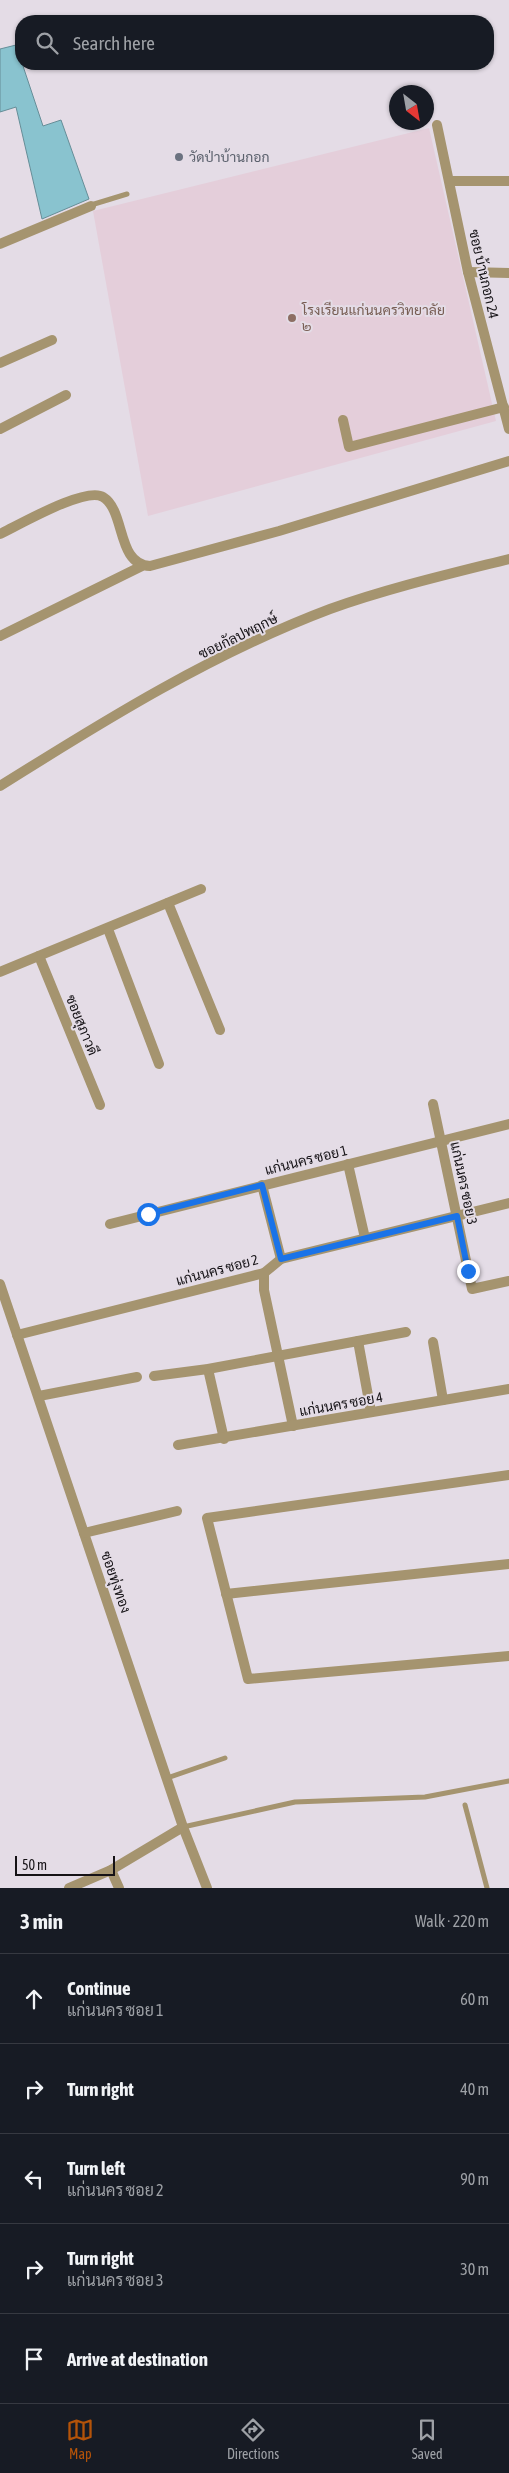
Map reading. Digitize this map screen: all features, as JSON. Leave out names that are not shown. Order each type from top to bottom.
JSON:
[{"type":"street","name":"ซอย บ้านกอก 24","points":[[437,125],[468,272],[509,429]]},
{"type":"street","points":[[450,181],[509,181]]},
{"type":"street","points":[[0,244],[91,206]]},
{"type":"street","points":[[468,272],[509,273]]},
{"type":"street","points":[[0,363],[52,340]]},
{"type":"street","points":[[0,429],[66,395]]},
{"type":"street","points":[[343,420],[349,447],[504,407]]},
{"type":"street","points":[[0,636],[142,566],[150,566],[279,531],[509,461]]},
{"type":"street","points":[[0,534],[78,497],[95,493],[104,498],[111,506],[128,551],[142,566]]},
{"type":"street","name":"ซอยกัลปพฤกษ์","points":[[0,786],[109,718],[253,642],[329,610],[395,587],[509,559]]},
{"type":"street","points":[[0,972],[201,889]]},
{"type":"street","points":[[168,903],[220,1030]]},
{"type":"street","points":[[108,929],[159,1064]]},
{"type":"street","name":"ซอยสุภาวดี","points":[[39,956],[100,1105]]},
{"type":"street","name":"แก่นนคร ซอย 3","points":[[433,1104],[472,1290],[509,1281]]},
{"type":"street","name":"แก่นนคร ซอย 1","points":[[110,1224],[509,1124]]},
{"type":"street","points":[[348,1164],[365,1238]]},
{"type":"street","points":[[262,1185],[281,1259]]},
{"type":"street","name":"แก่นนคร ซอย 2","points":[[17,1335],[264,1273],[281,1259],[509,1203]]},
{"type":"street","points":[[264,1273],[264,1290],[276,1356],[293,1426]]},
{"type":"street","name":"ซอยทุ่งทอง","points":[[0,1284],[183,1827],[207,1888]]},
{"type":"street","points":[[154,1376],[208,1369],[406,1332]]},
{"type":"street","points":[[358,1341],[371,1412]]},
{"type":"street","points":[[433,1342],[443,1400]]},
{"type":"street","points":[[208,1369],[224,1438]]},
{"type":"street","points":[[39,1396],[137,1377]]},
{"type":"street","name":"แก่นนคร ซอย 4","points":[[178,1445],[509,1389]]},
{"type":"street","points":[[509,1475],[207,1518],[248,1679],[509,1656]]},
{"type":"street","points":[[84,1533],[178,1511]]},
{"type":"street","points":[[226,1594],[509,1564]]},
{"type":"street","points":[[69,1888],[111,1870],[183,1827]]},
{"type":"street","points":[[111,1870],[119,1888]]},
{"type":"lane","points":[[91,206],[127,194]]},
{"type":"lane","points":[[167,1778],[225,1758]]},
{"type":"lane","points":[[183,1827],[294,1802],[425,1797],[509,1781]]},
{"type":"lane","points":[[465,1805],[487,1888]]},
{"type":"shaded area","name":"โรงเรียนแก่นนครวิทยาลัย ๒","points":[[421,130],[429,130],[496,421],[148,516],[93,211]]},
{"type":"water","points":[[15,45],[15,70],[24,70],[43,126],[61,120],[89,199],[42,219],[16,107],[0,112],[0,49]]},
{"type":"place","name":"วัดป่าบ้านกอก","points":[[179,157]]},
{"type":"place","name":"โรงเรียนแก่นนครวิทยาลัย ๒","points":[[292,318]]},
{"type":"route","points":[[148,1214],[262,1185],[281,1259],[457,1216],[468,1271]]}]
